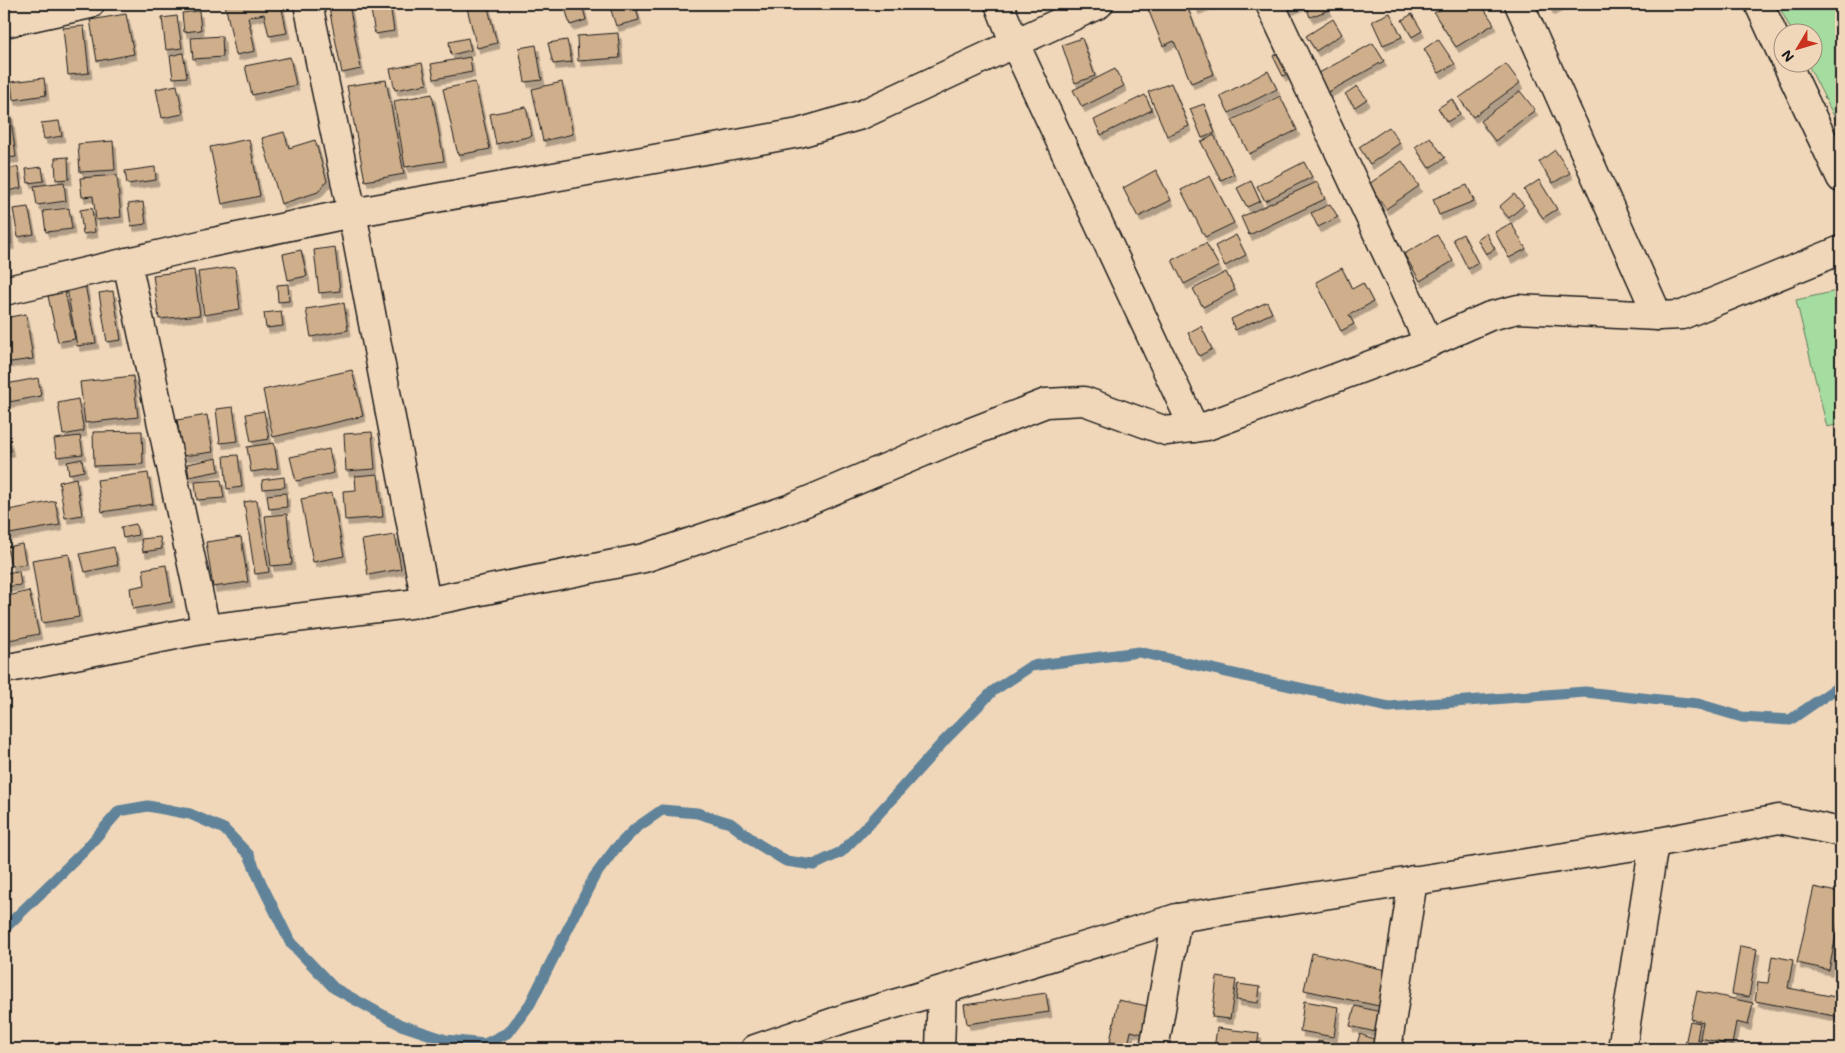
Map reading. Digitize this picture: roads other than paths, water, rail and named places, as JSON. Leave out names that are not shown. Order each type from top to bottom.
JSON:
[{"type":"street","points":[[4,23],[90,4]]},
{"type":"street","points":[[308,4],[352,213],[426,602]]},
{"type":"street","points":[[999,4],[1015,44],[1194,428]]},
{"type":"street","points":[[4,291],[352,213],[799,133],[861,115],[1099,4]]},
{"type":"street","points":[[1270,4],[1429,343]]},
{"type":"street","points":[[1519,4],[1658,316]]},
{"type":"street","points":[[1759,4],[1772,32]]},
{"type":"street","points":[[1791,72],[1841,178]]},
{"type":"street","points":[[4,669],[206,629],[426,602],[644,558],[789,509],[961,436],[1046,403],[1084,401],[1166,431],[1207,426],[1429,343],[1490,316],[1518,309],[1658,316],[1682,315],[1841,250]]},
{"type":"street","points":[[127,262],[206,629]]},
{"type":"street","points":[[755,1049],[846,1018],[1176,918],[1654,843],[1779,819],[1841,832]]},
{"type":"street","points":[[1622,1049],[1654,843]]},
{"type":"street","points":[[1387,1049],[1413,880]]},
{"type":"street","points":[[1154,1049],[1176,918]]},
{"type":"street","points":[[940,1049],[942,990]]},
{"type":"waterway","points":[[4,929],[85,850],[119,811],[148,806],[190,814],[224,829],[249,855],[290,942],[334,988],[401,1025],[446,1040],[485,1044],[509,1032],[530,1004],[594,877],[615,849],[636,828],[662,810],[697,813],[730,823],[758,844],[786,861],[814,865],[841,852],[993,691],[1031,666],[1139,652],[1389,707],[1585,692],[1698,704],[1742,717],[1790,720],[1841,685]]}]
